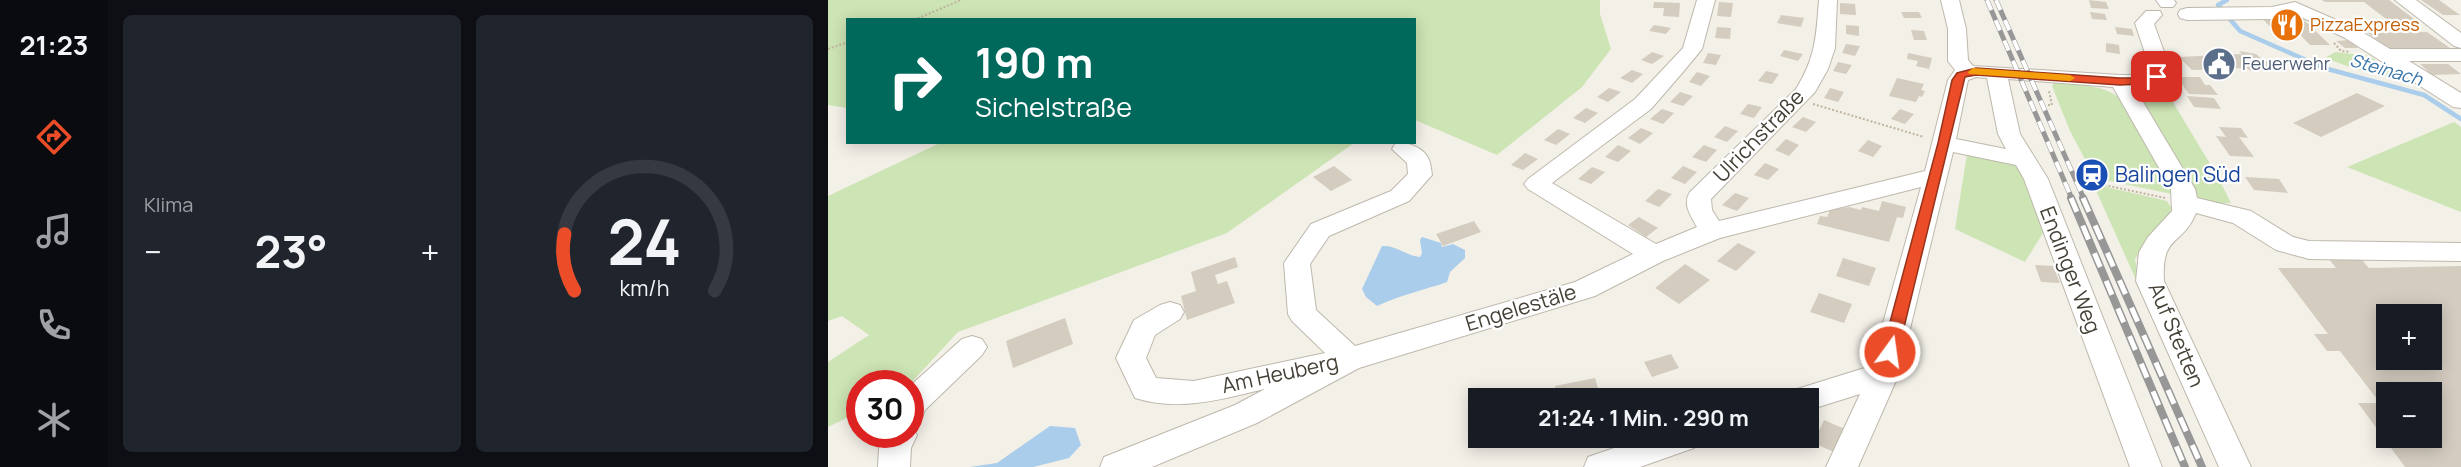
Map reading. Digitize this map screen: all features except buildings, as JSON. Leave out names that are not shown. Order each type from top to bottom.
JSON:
[{"type":"street","points":[[1654,255],[1536,183],[1643,104],[1692,49],[1706,0]]},
{"type":"street","name":"Ulrichstraße","points":[[1712,231],[1700,210],[1699,196],[1805,92],[1818,69],[1825,48],[1828,0]]},
{"type":"street","points":[[1950,0],[1957,29],[1958,61],[1968,72]]},
{"type":"street","points":[[2404,0],[2461,42]]},
{"type":"street","points":[[1842,467],[1884,374],[1944,143],[1958,80],[1968,72],[2142,81],[2157,77],[2161,70],[2158,10],[2180,20],[2186,18],[2187,14],[2273,12],[2296,4],[2387,55],[2461,102]]},
{"type":"street","points":[[2387,55],[2461,55]]},
{"type":"street","name":"Endinger Weg","points":[[1996,73],[2009,134],[2036,179],[2146,467]]},
{"type":"street","points":[[2120,81],[2165,154],[2184,189],[2187,203],[2242,217],[2285,244],[2309,250],[2461,252]]},
{"type":"street","points":[[1944,143],[2023,159]]},
{"type":"street","name":"Am Heuberg","points":[[1350,359],[1302,314],[1297,263],[1320,230],[1400,196],[1420,175],[1418,160],[1403,149]]},
{"type":"street","name":"Engelestäle","points":[[1116,467],[1246,414],[1350,359],[1585,289],[1654,255],[1712,231],[1935,176]]},
{"type":"street","name":"Auf Stetten","points":[[2187,203],[2181,219],[2152,252],[2149,266],[2150,281],[2235,467]]},
{"type":"street","name":"Am Heuberg","points":[[1170,312],[1144,328],[1131,358],[1146,389],[1194,393],[1350,359]]},
{"type":"street","points":[[924,393],[972,347]]},
{"type":"street","points":[[1819,395],[1884,374]]},
{"type":"street","points":[[894,467],[896,448]]},
{"type":"street","points":[[1600,467],[1654,448]]},
{"type":"path","points":[[919,18],[962,0]]},
{"type":"path","points":[[828,49],[846,43]]},
{"type":"path","points":[[2048,105],[2052,105],[2050,99]]},
{"type":"path","points":[[1797,100],[1944,143]]},
{"type":"path","points":[[2081,180],[2187,203]]},
{"type":"green space","points":[[828,0],[1600,0],[1600,14],[1611,49],[1582,87],[1497,155],[1416,120],[1416,18],[846,18],[846,108],[828,105]]},
{"type":"green space","points":[[2335,52],[2370,56],[2398,78],[2358,70],[2325,58]]},
{"type":"green space","points":[[2054,83],[2095,87],[2117,96],[2140,127],[2172,194],[2095,178],[2070,131],[2052,86]]},
{"type":"green space","points":[[2151,89],[2160,89],[2168,94],[2231,203],[2209,203],[2198,197],[2143,100]]},
{"type":"green space","points":[[2454,122],[2461,127],[2461,212],[2347,167]]},
{"type":"green space","points":[[938,144],[1353,144],[1227,233],[958,332],[923,370],[846,370],[846,418],[828,427],[828,362],[869,335],[842,316],[828,321],[828,196]]},
{"type":"green space","points":[[1967,154],[2023,166],[2046,228],[2025,262],[1955,229]]},
{"type":"green space","points":[[2098,185],[2167,201],[2172,209],[2135,259],[2141,291],[2095,188]]},
{"type":"water","points":[[1422,237],[1441,243],[1442,247],[1453,244],[1465,250],[1465,258],[1450,272],[1447,282],[1377,306],[1366,297],[1362,289],[1382,246],[1392,247],[1420,257]]},
{"type":"water","points":[[1050,426],[1075,428],[1081,445],[1069,458],[1033,467],[970,467],[997,463]]},
{"type":"waterway","name":"Steinach","points":[[2227,0],[2218,5],[2240,31],[2324,68],[2424,95],[2461,119]]},
{"type":"railway","points":[[1987,0],[2072,199]]},
{"type":"railway","points":[[1996,0],[2084,199]]},
{"type":"railway","points":[[2071,198],[2185,467]]},
{"type":"railway","points":[[2083,198],[2202,467]]},
{"type":"slow traffic","points":[[1973,72],[2070,78]]},
{"type":"place","name":"PizzaExpress","points":[[2287,25]]},
{"type":"place","name":"Feuerwehr","points":[[2219,64]]},
{"type":"place","name":"Balingen Süd","points":[[2092,175]]},
{"type":"route","points":[[1890,352],[1961,75],[1976,71],[2120,81],[2142,81],[2157,77]]}]
